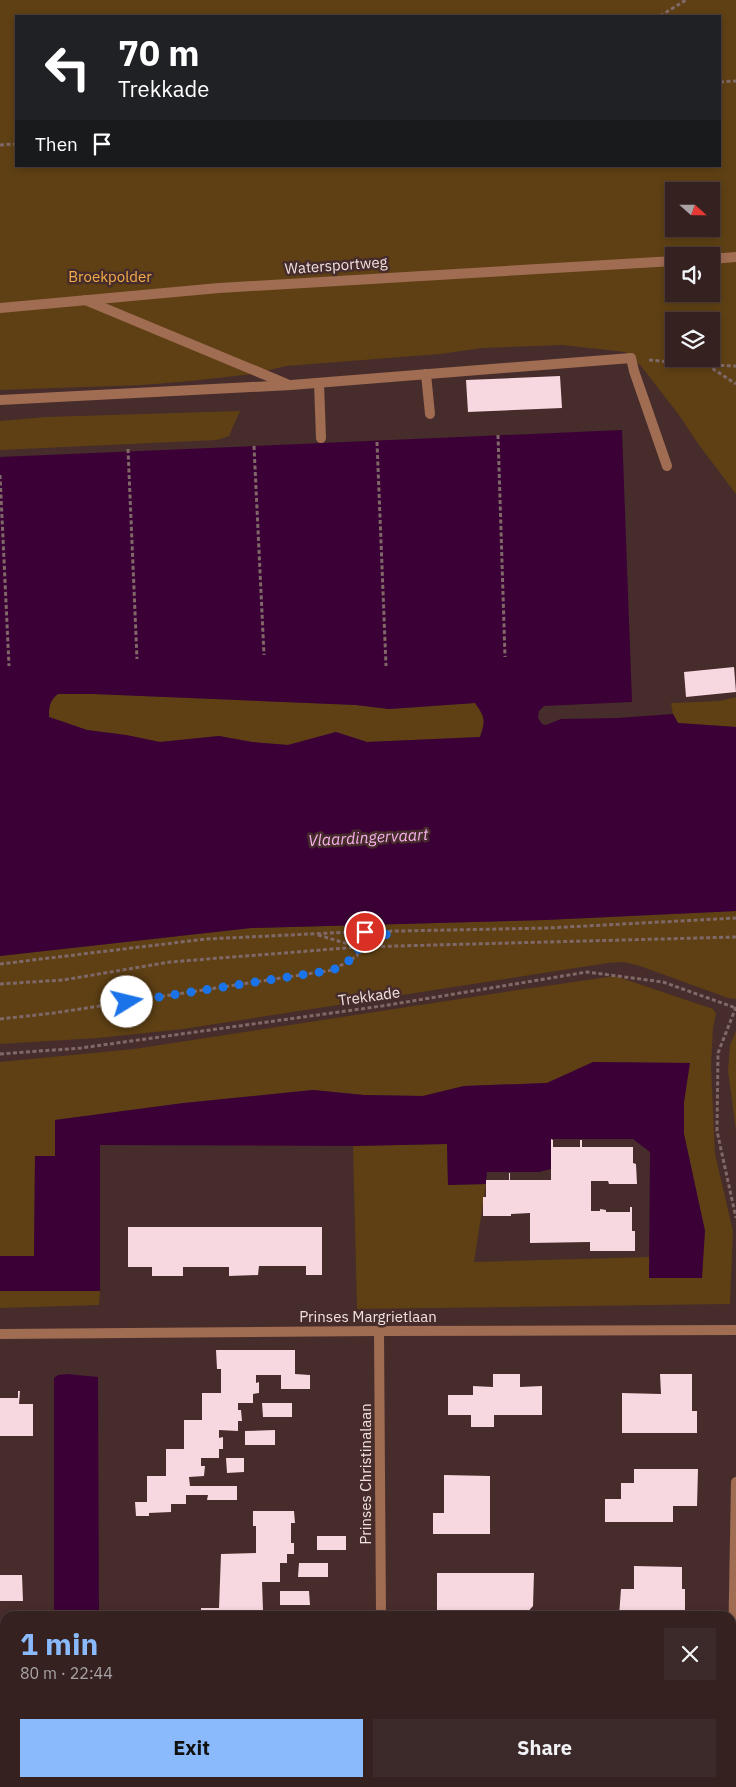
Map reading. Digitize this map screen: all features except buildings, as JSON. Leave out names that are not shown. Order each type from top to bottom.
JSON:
[{"type":"street","points":[[720,258],[736,257]]},
{"type":"street","name":"Watersportweg","points":[[0,308],[219,288],[665,262]]},
{"type":"street","points":[[85,300],[290,385]]},
{"type":"street","points":[[0,400],[290,385],[631,358],[667,466]]},
{"type":"street","points":[[426,374],[430,414]]},
{"type":"street","points":[[319,383],[321,438]]},
{"type":"street","name":"Prinses Margrietlaan","points":[[0,1334],[736,1330]]},
{"type":"street","name":"Prinses Christinalaan","points":[[379,1331],[381,1611]]},
{"type":"street","points":[[734,1611],[736,1482]]},
{"type":"path","points":[[662,15],[686,0]]},
{"type":"path","points":[[721,82],[736,81]]},
{"type":"path","points":[[0,146],[15,144]]},
{"type":"path","points":[[631,358],[665,361]]},
{"type":"path","points":[[720,365],[736,366]]},
{"type":"path","points":[[709,367],[736,384]]},
{"type":"path","points":[[498,435],[505,657]]},
{"type":"path","points":[[377,442],[386,666]]},
{"type":"path","points":[[254,446],[264,655]]},
{"type":"path","points":[[128,449],[137,659]]},
{"type":"path","points":[[0,475],[9,666]]},
{"type":"path","name":"Trekkade","points":[[0,964],[206,939],[548,928],[736,918]]},
{"type":"path","name":"Trekkade","points":[[315,934],[359,947],[392,932]]},
{"type":"path","points":[[0,984],[62,980],[170,962],[359,947],[736,938]]},
{"type":"path","name":"Trekkade","points":[[0,1019],[54,1013],[333,970],[357,956],[359,947]]},
{"type":"path","name":"Trekkade","points":[[0,1054],[81,1048],[382,1006],[586,972],[663,982],[736,1008]]},
{"type":"path","points":[[736,1008],[718,1053],[717,1131],[736,1218]]},
{"type":"green space","name":"Broekpolder","points":[[0,0],[736,0],[736,494],[641,366],[625,352],[562,345],[482,348],[440,354],[286,366],[253,374],[143,385],[0,390]]},
{"type":"green space","points":[[240,411],[229,436],[217,440],[0,450],[0,421],[46,417]]},
{"type":"green space","points":[[58,694],[356,705],[389,709],[475,703],[483,715],[484,722],[480,737],[367,742],[336,732],[288,745],[252,742],[219,736],[160,742],[87,730],[49,717],[50,704]]},
{"type":"green space","points":[[736,697],[736,727],[678,723],[673,714],[671,703],[719,701]]},
{"type":"green space","points":[[736,911],[736,999],[728,998],[624,962],[183,1029],[98,1038],[0,1044],[0,956],[251,928],[545,920]]},
{"type":"green space","points":[[615,976],[713,1009],[716,1014],[713,1028],[711,1066],[715,1154],[733,1231],[730,1304],[357,1309],[353,1146],[447,1144],[448,1185],[486,1184],[474,1262],[650,1257],[650,1278],[705,1231],[684,1134],[684,1102],[689,1063],[594,1062],[547,1083],[464,1086],[423,1096],[364,1095],[313,1090],[184,1103],[55,1120],[55,1156],[35,1156],[34,1256],[0,1256],[0,1062],[134,1049]]},
{"type":"green space","points":[[736,1031],[736,1130],[728,1071],[730,1045]]},
{"type":"green space","points":[[0,1291],[100,1291],[99,1305],[0,1308]]},
{"type":"water","name":"Vlaardingervaart","points":[[622,430],[632,702],[544,706],[539,711],[538,718],[542,724],[546,725],[561,719],[618,718],[673,714],[678,723],[736,727],[736,911],[545,920],[251,928],[0,956],[0,457]],"holes":[[[58,694],[356,705],[389,709],[475,703],[483,715],[484,722],[480,737],[367,742],[336,732],[288,745],[252,742],[219,736],[160,742],[87,730],[49,717],[50,704]]]},
{"type":"water","points":[[593,1062],[690,1063],[684,1102],[684,1134],[705,1231],[702,1278],[649,1278],[650,1152],[633,1139],[552,1139],[551,1169],[539,1172],[487,1172],[486,1184],[448,1185],[447,1144],[353,1146],[100,1145],[100,1291],[0,1291],[0,1256],[34,1256],[35,1156],[55,1156],[55,1120],[184,1103],[313,1090],[364,1095],[423,1096],[464,1086],[547,1083]]},
{"type":"water","points":[[58,1375],[98,1377],[99,1611],[54,1611],[54,1378]]},
{"type":"route","points":[[127,1002],[333,970],[357,956],[359,947],[392,932],[365,932]]}]
